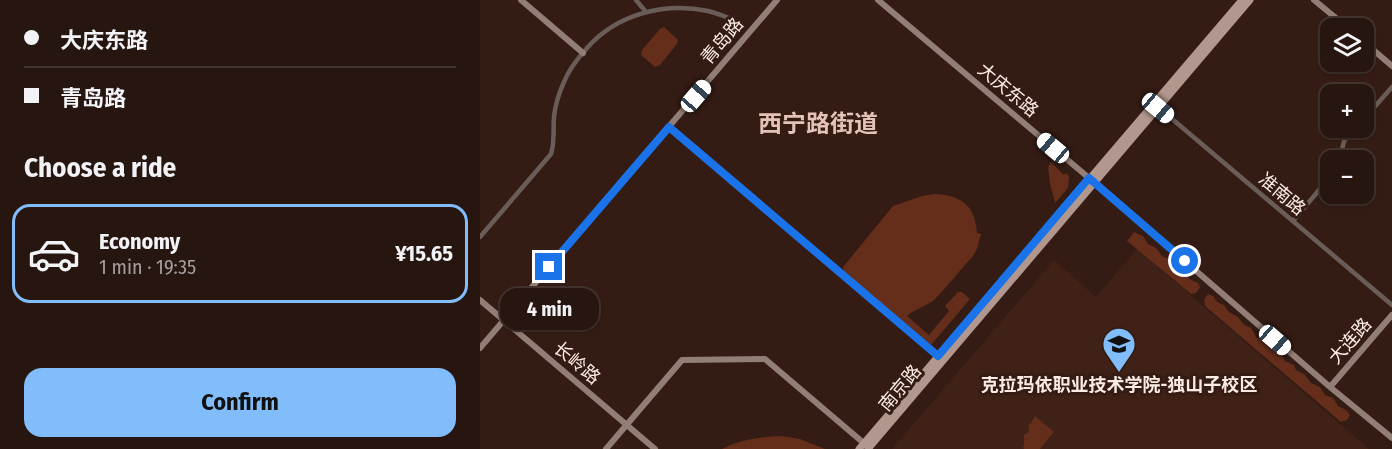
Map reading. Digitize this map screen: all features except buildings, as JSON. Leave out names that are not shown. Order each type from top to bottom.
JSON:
[{"type":"main road","points":[[1156,106],[1242,0]]},
{"type":"main road","points":[[1092,179],[1250,0]]},
{"type":"main road","name":"南京路","points":[[866,448],[1092,179],[1118,155],[1156,106]]},
{"type":"street","points":[[521,0],[583,53]]},
{"type":"street","points":[[636,0],[646,12]]},
{"type":"street","name":"青岛路","points":[[480,348],[777,0]]},
{"type":"street","name":"大庆东路","points":[[878,0],[1092,179],[1330,387],[1392,438]]},
{"type":"street","points":[[1314,0],[1336,18]]},
{"type":"street","points":[[480,237],[551,154],[554,114],[564,80],[583,53],[602,33],[635,15],[672,8],[691,8],[734,20]]},
{"type":"street","points":[[1374,51],[1392,66]]},
{"type":"street","points":[[1374,108],[1392,87]]},
{"type":"street","name":"准南路","points":[[1156,106],[1392,305]]},
{"type":"street","points":[[669,127],[940,359]]},
{"type":"street","points":[[1293,221],[1320,189]]},
{"type":"street","name":"长岭路","points":[[480,300],[655,449]]},
{"type":"street","name":"大连路","points":[[1330,387],[1392,315]]},
{"type":"street","points":[[606,449],[682,360],[765,359],[866,448]]},
{"type":"shaded area","points":[[664,27],[678,40],[660,65],[655,67],[641,55],[642,50]]},
{"type":"shaded area","points":[[1051,162],[1064,175],[1066,173],[1069,176],[1068,188],[1055,203],[1048,168]]},
{"type":"shaded area","points":[[934,194],[959,199],[965,203],[973,215],[977,233],[981,234],[973,256],[945,289],[931,302],[907,316],[929,335],[949,311],[945,306],[958,292],[962,292],[970,299],[931,345],[844,272],[843,267],[893,206]]},
{"type":"shaded area","points":[[1134,232],[1143,236],[1148,244],[1156,248],[1162,256],[1171,260],[1176,268],[1184,271],[1189,279],[1198,283],[1200,287],[1196,293],[1191,294],[1127,241]]},
{"type":"shaded area","name":"克拉玛依职业技术学院-独山子校区","points":[[1137,249],[1369,449],[892,449],[1054,260],[1096,297]]},
{"type":"shaded area","points":[[1208,294],[1238,317],[1244,325],[1251,328],[1257,338],[1265,340],[1270,348],[1279,352],[1285,361],[1294,365],[1296,370],[1305,375],[1311,383],[1320,387],[1325,395],[1333,398],[1338,406],[1350,415],[1347,420],[1341,422],[1205,306],[1204,300]]},
{"type":"shaded area","points":[[1035,416],[1054,432],[1040,449],[1024,449],[1024,435],[1028,433],[1028,425]]},
{"type":"shaded area","points":[[782,436],[800,439],[825,449],[722,449],[751,439]]},
{"type":"place","name":"克拉玛依职业技术学院-独山子校区","points":[[1119,373]]},
{"type":"district","name":"西宁路街道","points":[[818,124]]},
{"type":"route","points":[[549,267],[669,127],[938,356],[1089,178],[1185,261]]}]
